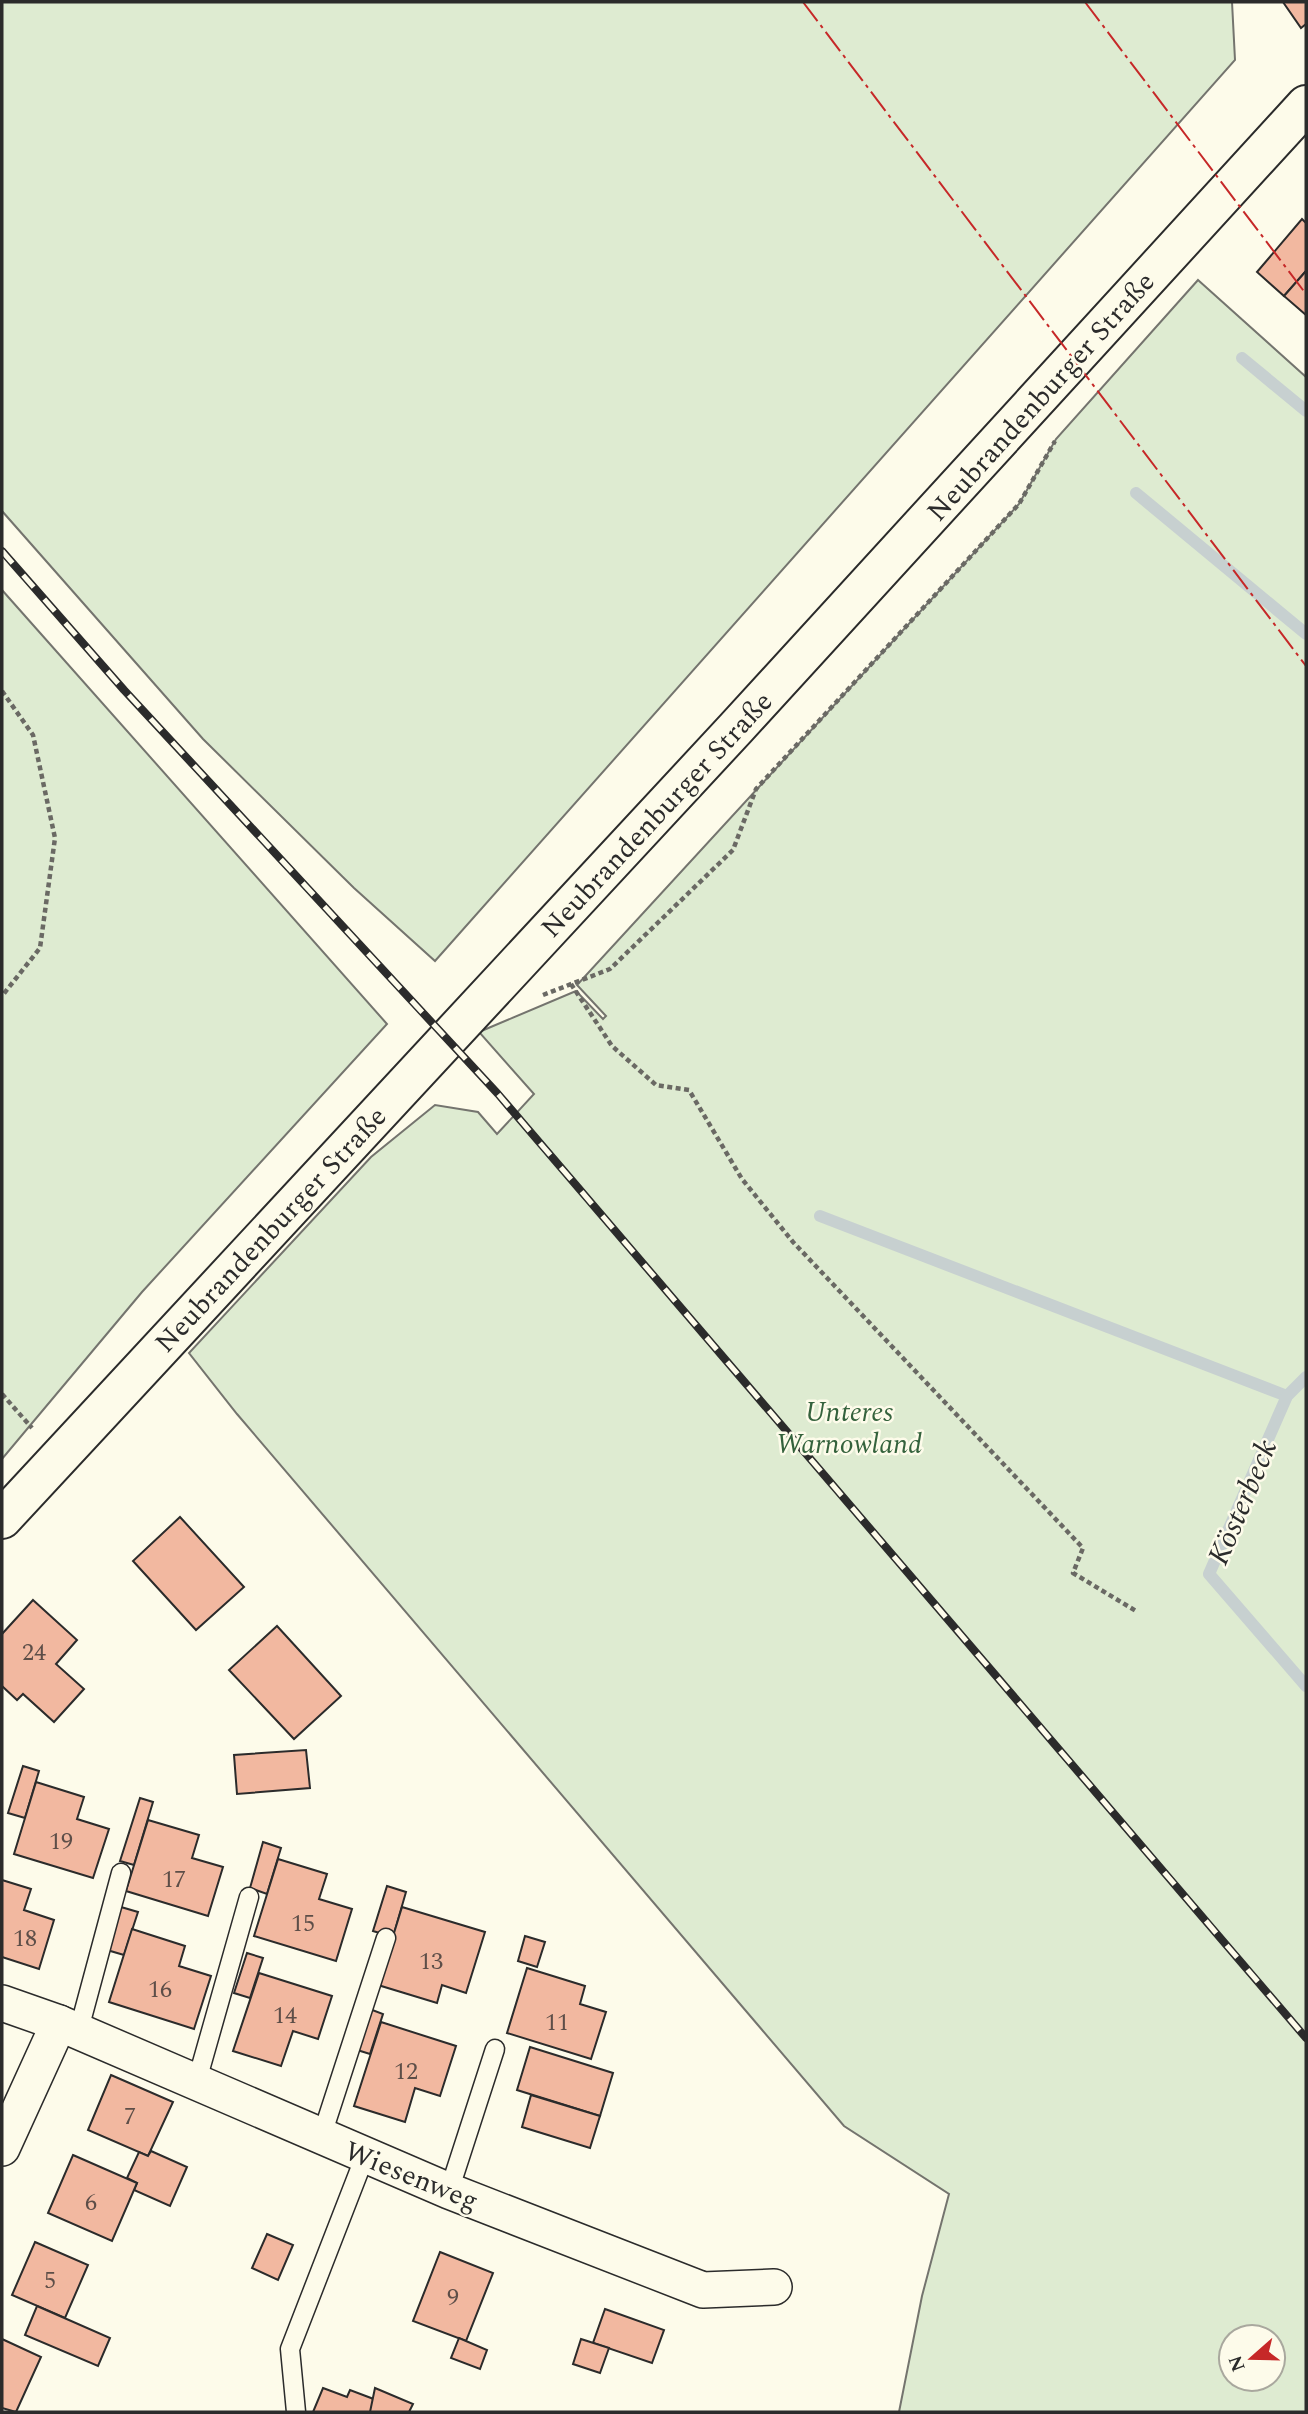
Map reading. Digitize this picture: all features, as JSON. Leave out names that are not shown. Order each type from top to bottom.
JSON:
[{"type":"main road","name":"Neubrandenburger Straße","points":[[2,1519],[491,992],[1306,105]]},
{"type":"street","name":"Wiesenweg","points":[[2,2003],[68,2028],[449,2191],[703,2290],[774,2287]]},
{"type":"street","points":[[2,2148],[68,2028]]},
{"type":"lane","points":[[68,2028],[121,1873]]},
{"type":"lane","points":[[196,2084],[249,1897]]},
{"type":"lane","points":[[321,2137],[386,1938]]},
{"type":"lane","points":[[449,2191],[495,2049]]},
{"type":"lane","points":[[296,2412],[290,2348],[365,2156]]},
{"type":"path","points":[[491,992],[519,1003],[610,969],[733,850],[757,789],[1019,504],[1056,439]]},
{"type":"path","points":[[2,691],[33,735],[55,838],[40,948],[2,996]]},
{"type":"path","points":[[571,984],[612,1046],[656,1085],[689,1090],[742,1179],[793,1242],[1083,1548],[1073,1573],[1136,1611]]},
{"type":"path","points":[[2,1394],[58,1458]]},
{"type":"green space","points":[[2,2],[1232,2],[1235,60],[435,961],[354,888],[203,739],[2,511]]},
{"type":"green space","name":"Unteres Warnowland","points":[[1198,280],[1306,377],[1306,2412],[899,2412],[922,2296],[949,2194],[844,2126],[237,1414],[189,1353],[371,1157],[435,1105],[478,1112],[497,1134],[534,1094],[479,1032],[576,991],[603,1019],[606,1016],[577,985],[1019,504],[1056,439]]},
{"type":"green space","points":[[2,590],[387,1024],[142,1292],[2,1459]]},
{"type":"building","points":[[1283,2],[1306,2],[1306,24],[1301,28]]},
{"type":"building","points":[[1302,219],[1306,223],[1306,271],[1284,296],[1257,272]]},
{"type":"building","points":[[1306,271],[1306,315],[1284,296]]},
{"type":"building","points":[[180,1517],[244,1587],[196,1630],[133,1561]]},
{"type":"building","points":[[33,1600],[77,1640],[56,1664],[84,1689],[54,1722],[23,1694],[17,1700],[2,1686],[2,1634]]},
{"type":"building","points":[[277,1626],[341,1696],[294,1739],[229,1670]]},
{"type":"building","points":[[306,1750],[310,1788],[237,1794],[234,1755]]},
{"type":"building","points":[[23,1766],[39,1771],[25,1818],[8,1813]]},
{"type":"building","points":[[36,1782],[84,1797],[77,1819],[109,1829],[93,1878],[14,1854]]},
{"type":"building","points":[[140,1798],[153,1802],[134,1865],[120,1861]]},
{"type":"building","points":[[148,1820],[199,1835],[192,1858],[223,1867],[208,1916],[126,1891]]},
{"type":"building","points":[[263,1842],[281,1848],[267,1894],[250,1888]]},
{"type":"building","points":[[278,1859],[327,1874],[319,1899],[352,1909],[336,1961],[254,1936]]},
{"type":"building","points":[[2,1880],[31,1889],[24,1910],[54,1920],[39,1969],[2,1957]]},
{"type":"building","points":[[387,1886],[406,1892],[393,1937],[373,1931]]},
{"type":"building","points":[[121,1907],[138,1912],[124,1955],[107,1950]]},
{"type":"building","points":[[402,1907],[485,1932],[466,1993],[442,1985],[437,2003],[378,1985]]},
{"type":"building","points":[[132,1929],[185,1946],[179,1966],[211,1976],[194,2029],[109,2002]]},
{"type":"building","points":[[525,1936],[545,1942],[537,1967],[518,1961]]},
{"type":"building","points":[[247,1953],[263,1958],[250,1998],[234,1993]]},
{"type":"building","points":[[527,1968],[585,1986],[580,2004],[606,2012],[591,2059],[507,2033]]},
{"type":"building","points":[[259,1973],[332,1996],[318,2039],[293,2031],[281,2066],[233,2051]]},
{"type":"building","points":[[367,2008],[383,2014],[370,2054],[354,2049]]},
{"type":"building","points":[[381,2022],[456,2046],[440,2096],[415,2088],[405,2122],[354,2106]]},
{"type":"building","points":[[530,2047],[613,2073],[600,2116],[517,2090]]},
{"type":"building","points":[[111,2075],[173,2102],[148,2156],[88,2130]]},
{"type":"building","points":[[531,2095],[600,2116],[590,2148],[522,2127]]},
{"type":"building","points":[[151,2151],[187,2167],[170,2206],[134,2190],[137,2183],[127,2178],[139,2152],[148,2156]]},
{"type":"building","points":[[73,2155],[137,2183],[112,2241],[48,2213]]},
{"type":"building","points":[[267,2234],[293,2245],[278,2280],[252,2268]]},
{"type":"building","points":[[35,2242],[88,2265],[65,2318],[12,2295]]},
{"type":"building","points":[[440,2252],[493,2273],[466,2341],[413,2321]]},
{"type":"building","points":[[37,2306],[110,2338],[98,2366],[25,2335]]},
{"type":"building","points":[[605,2309],[664,2330],[652,2363],[593,2343]]},
{"type":"building","points":[[459,2338],[487,2350],[480,2369],[451,2358]]},
{"type":"building","points":[[2,2339],[41,2357],[16,2412],[2,2408]]},
{"type":"building","points":[[581,2339],[609,2348],[600,2373],[573,2364]]},
{"type":"building","points":[[323,2388],[347,2397],[350,2390],[371,2398],[374,2400],[371,2412],[313,2412]]},
{"type":"building","points":[[375,2388],[413,2404],[409,2412],[370,2412]]},
{"type":"waterway","points":[[1242,358],[1306,411]]},
{"type":"waterway","points":[[1136,493],[1306,634]]},
{"type":"waterway","points":[[820,1216],[1287,1396]]},
{"type":"waterway","name":"Kösterbeck","points":[[1306,1377],[1287,1396],[1209,1574],[1306,1686]]},
{"type":"railway","points":[[2,551],[124,690],[498,1094],[1306,2038]]},
{"type":"power","points":[[803,2],[1306,666]]},
{"type":"power","points":[[1085,2],[1306,294]]}]
